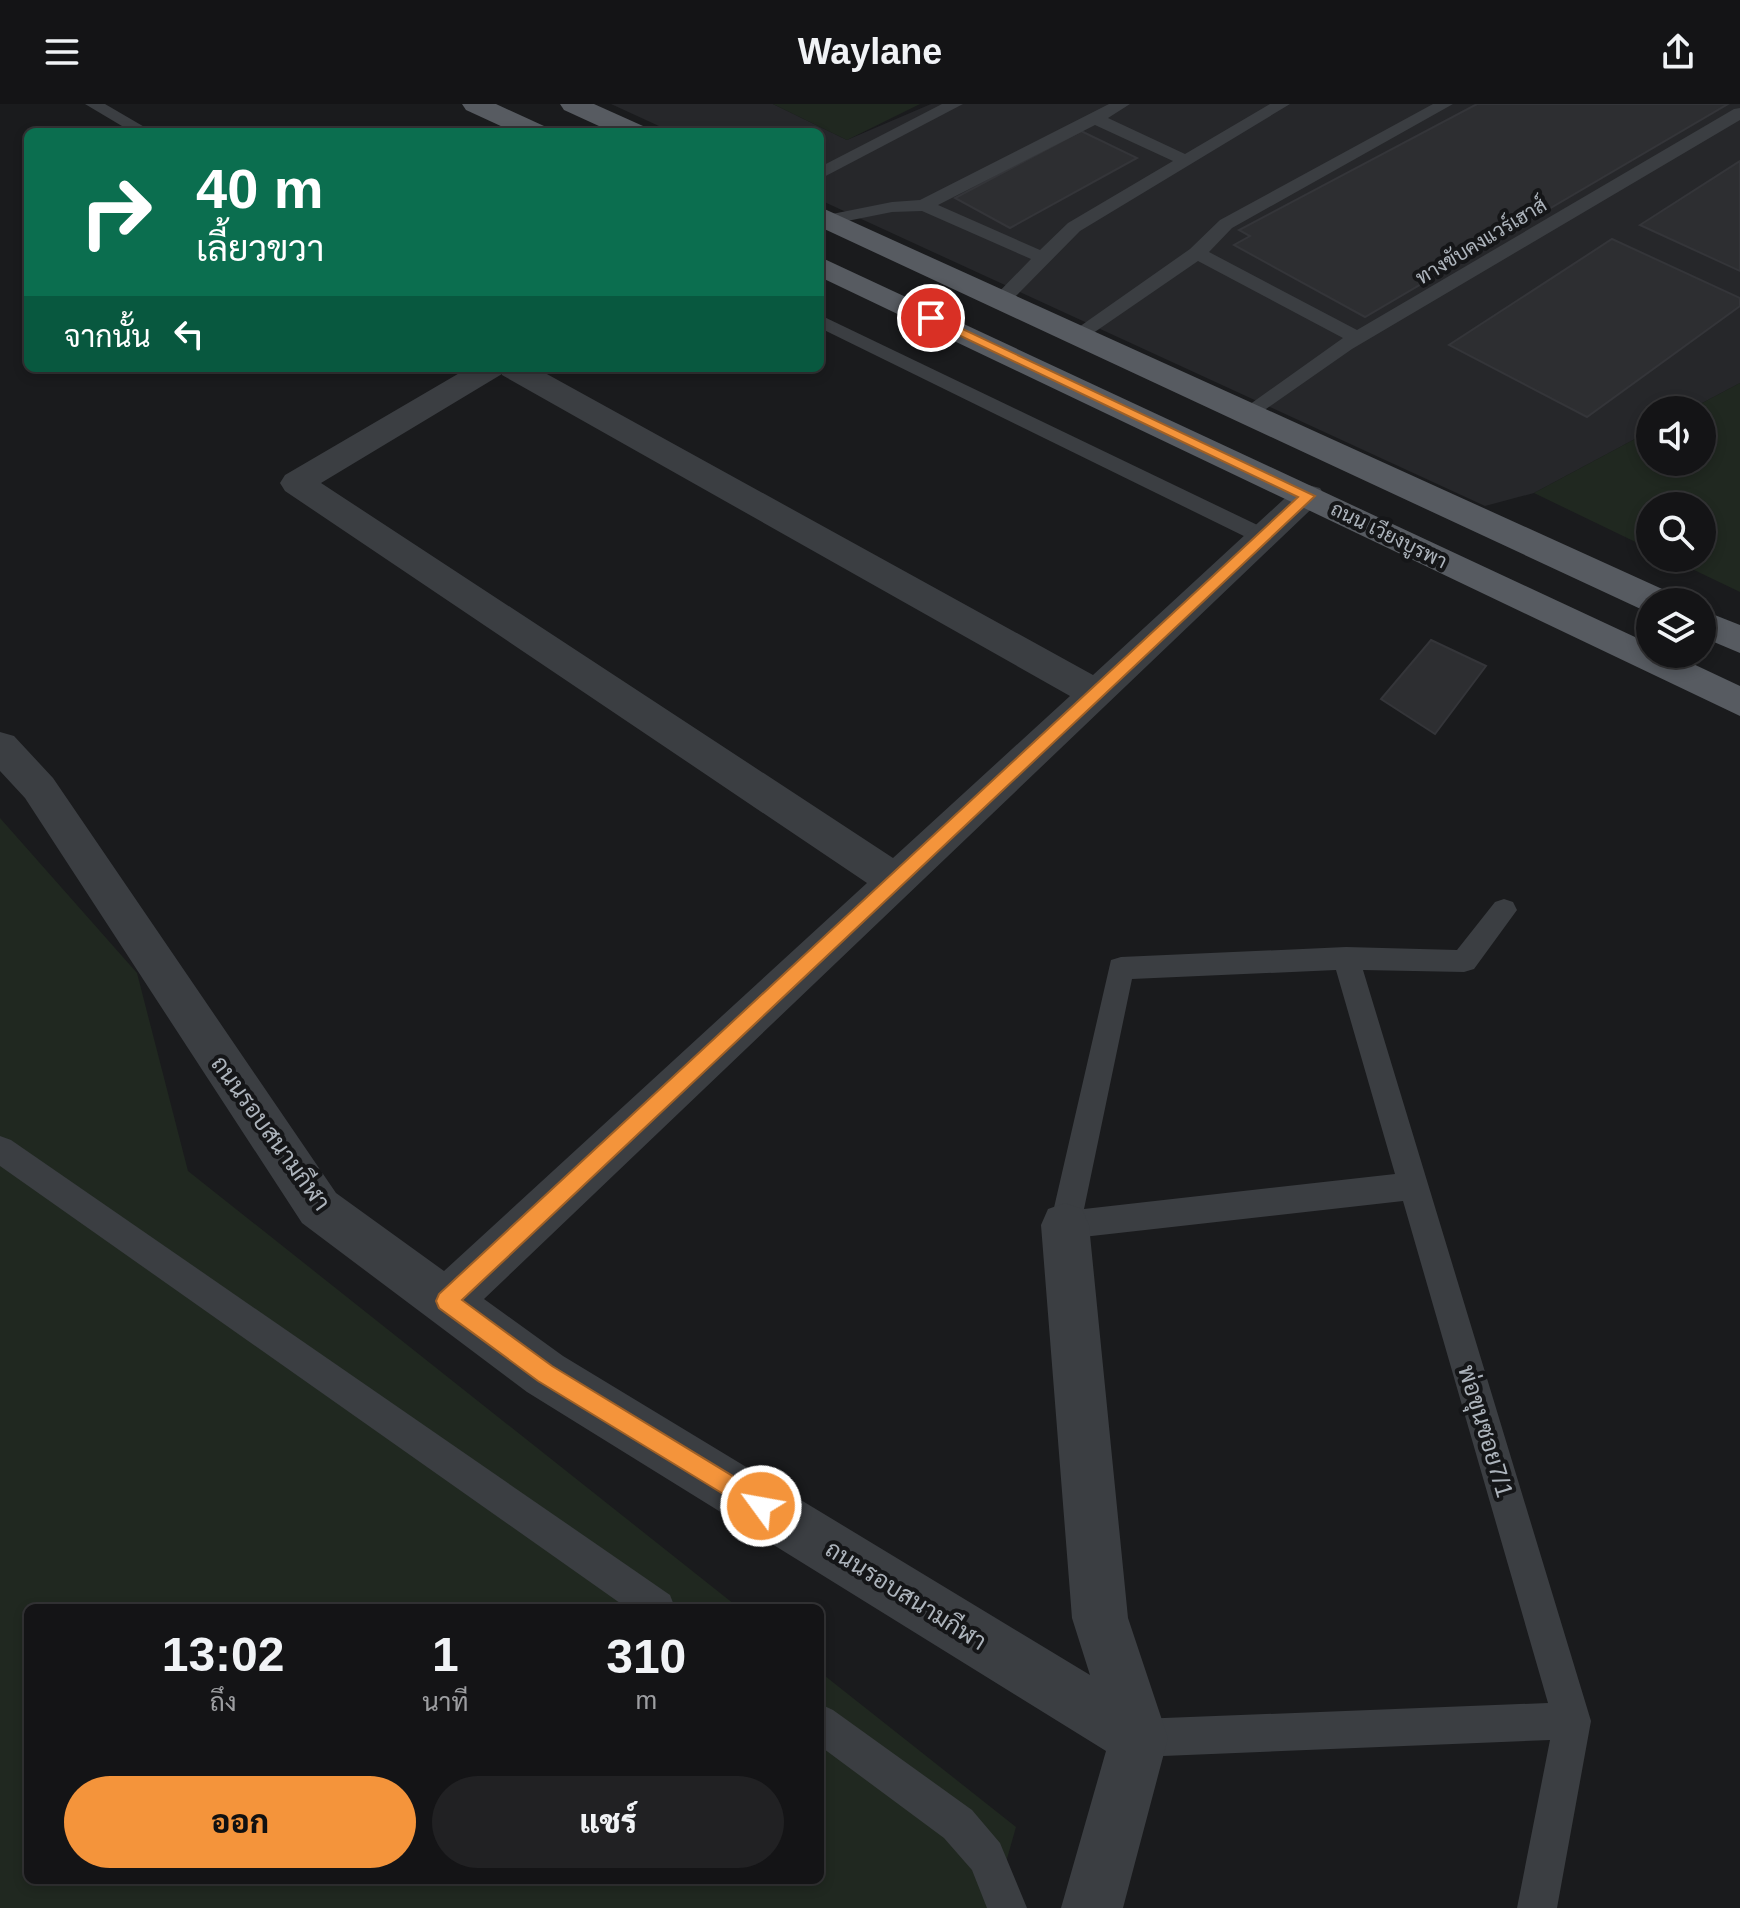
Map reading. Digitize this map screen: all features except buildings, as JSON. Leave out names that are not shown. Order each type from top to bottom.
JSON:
[{"type":"main road","points":[[475,104],[526,128]]},
{"type":"main road","points":[[573,104],[625,128]]},
{"type":"main road","points":[[824,218],[1636,592]]},
{"type":"main road","name":"ถนน เวียงบูรพา","points":[[824,268],[1740,702]]},
{"type":"main road","points":[[1127,409],[1168,375]]},
{"type":"main road","points":[[1716,629],[1740,640]]},
{"type":"street","points":[[483,372],[297,483],[896,881]]},
{"type":"street","points":[[520,372],[1096,694]]},
{"type":"street","points":[[447,1301],[1308,496]]},
{"type":"street","name":"ถนนรอบสนามกีฬา","points":[[0,746],[39,788],[319,1208],[545,1374],[1139,1738]]},
{"type":"street","points":[[1065,1225],[1100,1618],[1139,1738],[1092,1908]]},
{"type":"lane","points":[[93,104],[138,128]]},
{"type":"lane","points":[[824,172],[955,104]]},
{"type":"lane","points":[[824,218],[924,205],[1122,104]]},
{"type":"lane","points":[[1240,104],[1264,115]]},
{"type":"lane","points":[[1002,299],[1074,227],[1282,104]]},
{"type":"lane","points":[[1079,334],[1197,253],[1226,224],[1445,104]]},
{"type":"lane","name":"ทางขับคงแวร์เฮาส์","points":[[1249,412],[1358,338],[1740,113]]},
{"type":"lane","points":[[1094,118],[1184,160]]},
{"type":"lane","points":[[924,205],[1043,258]]},
{"type":"lane","points":[[1197,253],[1358,338]]},
{"type":"lane","points":[[824,323],[1264,537]]},
{"type":"lane","points":[[1413,1186],[1065,1225],[1121,968],[1346,958],[1464,961],[1504,910]]},
{"type":"lane","name":"พ่อขุนซอย7/1","points":[[1346,958],[1572,1721],[1537,1908]]},
{"type":"lane","points":[[0,1149],[651,1604]]},
{"type":"lane","points":[[1139,1738],[1572,1721]]},
{"type":"lane","points":[[824,1726],[958,1824],[986,1857],[1007,1908]]},
{"type":"shaded area","points":[[611,104],[773,104],[822,128],[663,128]]},
{"type":"shaded area","points":[[773,104],[920,104],[847,140]]},
{"type":"shaded area","points":[[931,104],[1740,104],[1740,383],[1715,396],[1636,396],[1636,438],[1534,493],[1485,506],[824,202],[824,129],[847,140]]},
{"type":"shaded area","points":[[1740,383],[1740,592],[1698,572],[1716,572],[1716,492],[1636,492],[1636,542],[1534,493],[1636,438],[1636,476],[1716,476],[1715,396]]},
{"type":"shaded area","points":[[0,818],[137,973],[188,1171],[734,1604],[24,1604],[24,1884],[824,1884],[824,1675],[1016,1827],[993,1908],[0,1908]]},
{"type":"route","points":[[761,1506],[545,1374],[447,1301],[1308,496],[931,318]]}]
